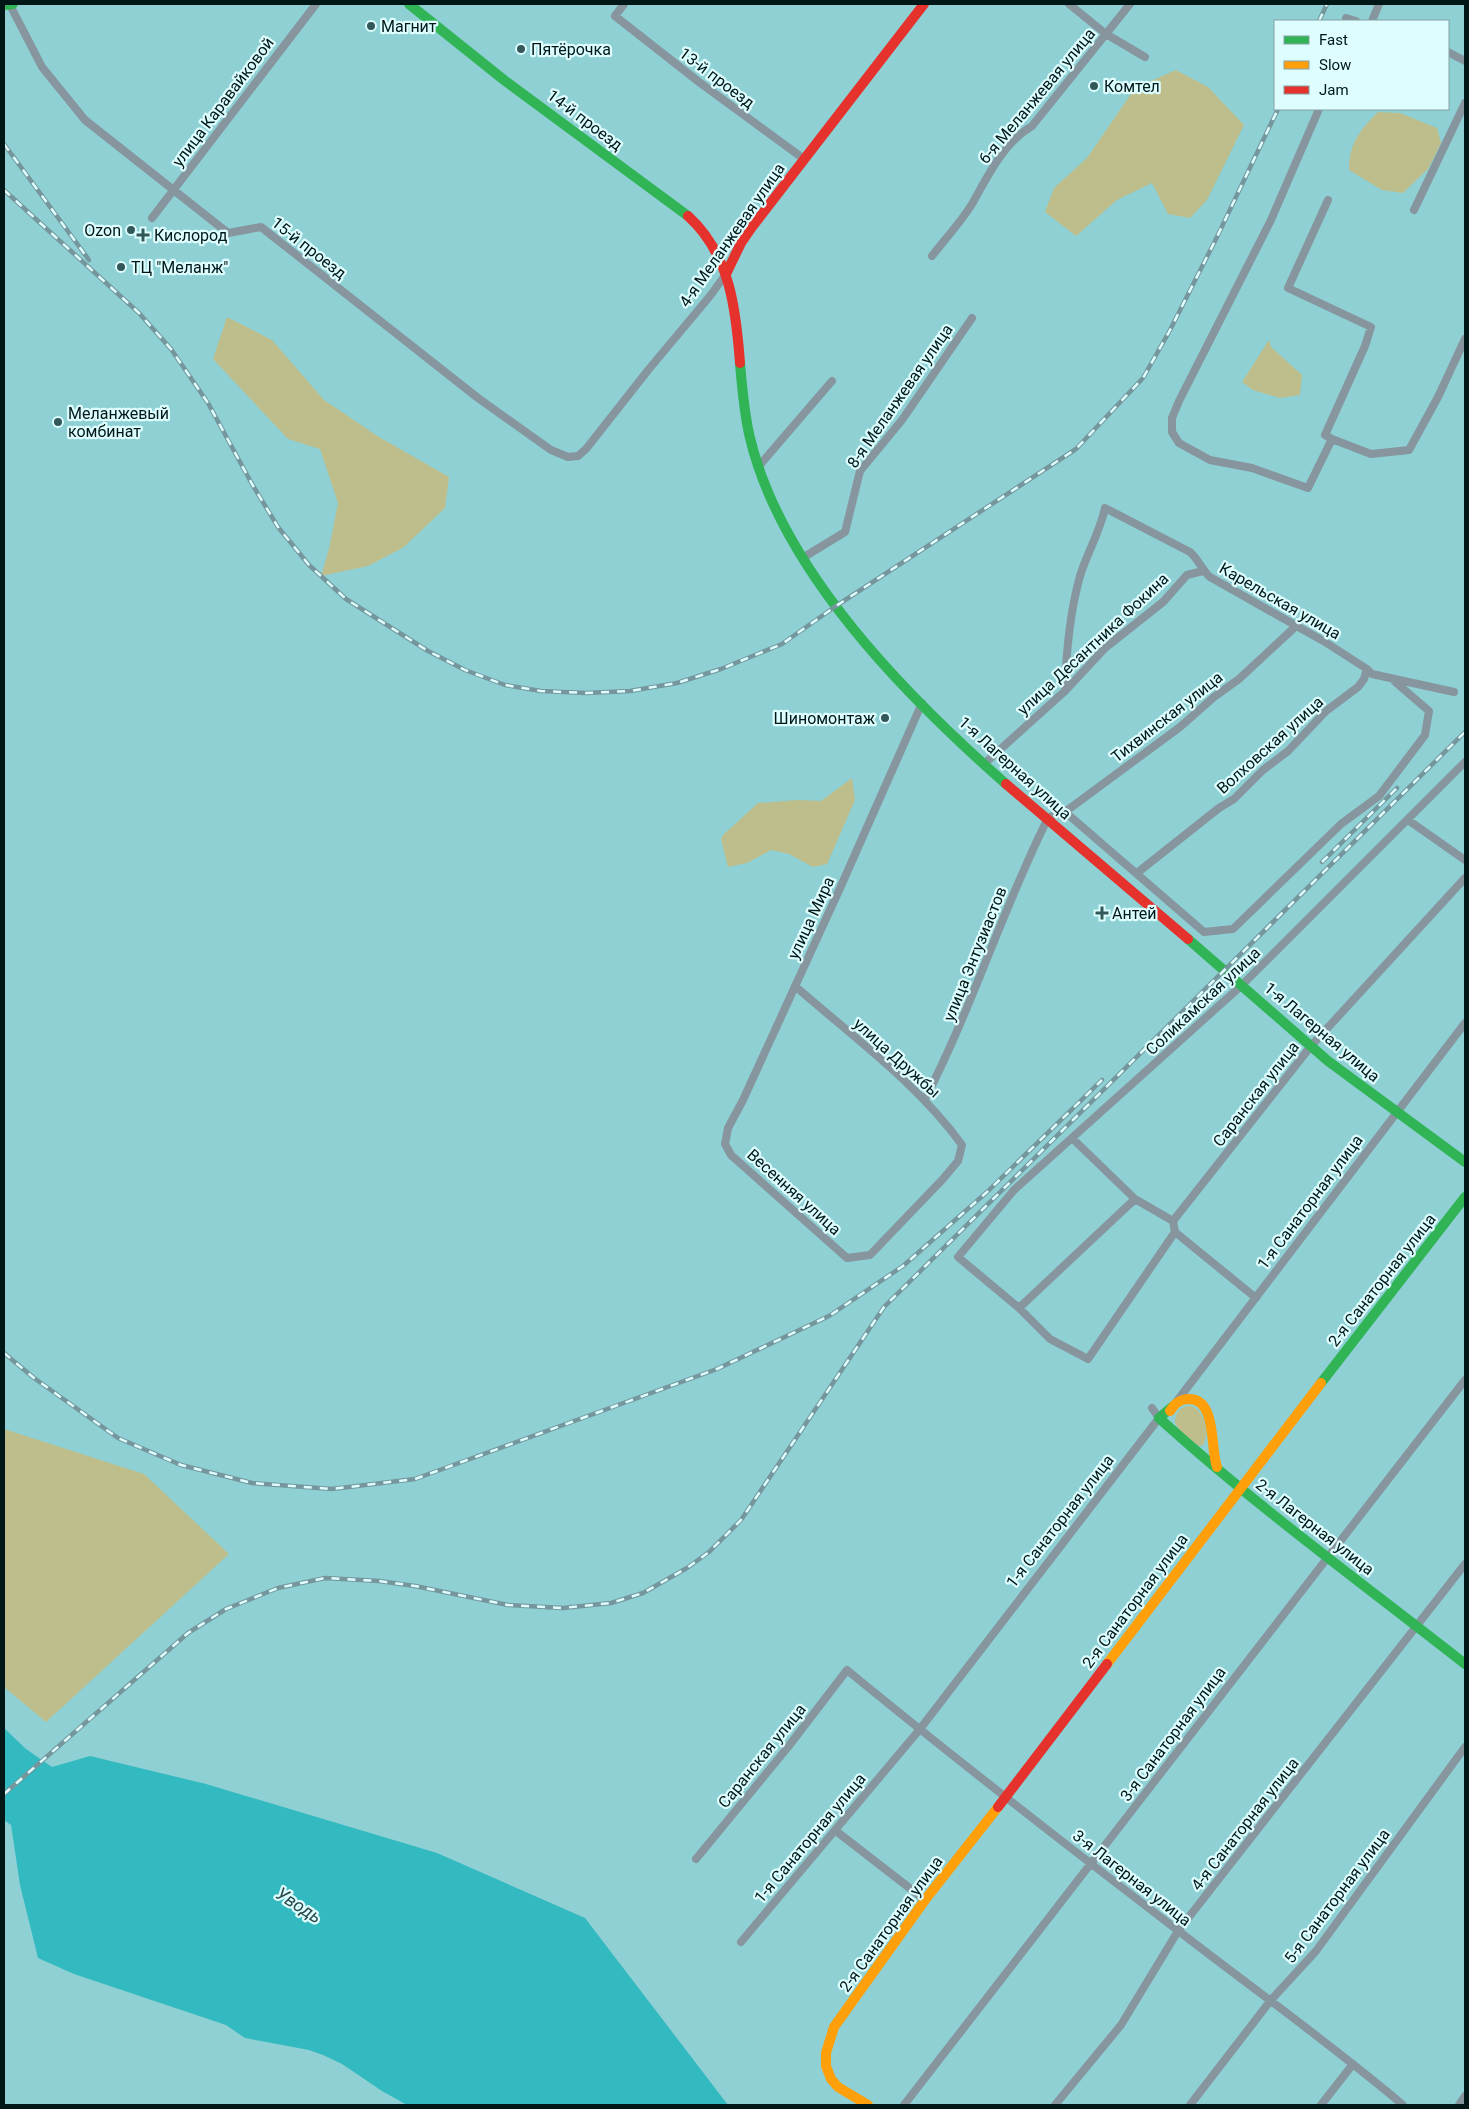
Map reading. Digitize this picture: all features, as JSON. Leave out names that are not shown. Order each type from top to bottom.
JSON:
[{"type":"street","name":"улица Каравайковой","points":[[152,218],[316,4]]},
{"type":"street","name":"14-й проезд","points":[[409,4],[557,119],[696,223],[709,238],[726,274]]},
{"type":"street","name":"13-й проезд","points":[[624,4],[615,16],[725,102],[804,160]]},
{"type":"street","name":"4-я Меланжевая улица","points":[[578,456],[586,449],[649,368],[710,296],[726,274],[741,243],[924,4]]},
{"type":"street","points":[[1070,4],[1106,34],[1145,58]]},
{"type":"street","name":"6-я Меланжевая улица","points":[[932,256],[971,205],[984,182],[1011,143],[1032,126],[1130,4]]},
{"type":"street","points":[[1372,20],[1379,4]]},
{"type":"street","name":"15-й проезд","points":[[9,5],[42,67],[84,120],[228,233],[261,227],[478,398],[550,450],[568,457],[578,456]]},
{"type":"street","points":[[1346,18],[1353,20]]},
{"type":"street","points":[[1449,53],[1465,61]]},
{"type":"street","points":[[1414,210],[1465,103]]},
{"type":"street","points":[[1320,110],[1271,220],[1179,401],[1172,418],[1172,432],[1180,442],[1210,460],[1252,468],[1308,488],[1332,439]]},
{"type":"street","points":[[1328,200],[1288,288],[1371,327],[1365,346],[1325,435],[1371,454],[1410,450],[1438,397],[1465,338]]},
{"type":"street","name":"1-я Лагерная улица","points":[[726,274],[735,305],[745,416],[759,466],[787,530],[836,606],[862,639],[888,670],[984,764],[1311,1046],[1465,1162]]},
{"type":"street","name":"8-я Меланжевая улица","points":[[804,557],[845,532],[860,471],[902,420],[972,318]]},
{"type":"street","points":[[759,466],[832,381]]},
{"type":"street","name":"Карельская улица","points":[[1065,691],[1069,642],[1080,576],[1105,508],[1190,552],[1199,561],[1203,571],[1210,578],[1326,642],[1372,674],[1454,692]]},
{"type":"street","name":"улица Десантника Фокина","points":[[984,764],[1065,691],[1105,648],[1164,602],[1187,575],[1203,571]]},
{"type":"street","name":"Тихвинская улица","points":[[1048,818],[1064,811],[1180,727],[1214,697],[1239,679],[1295,626]]},
{"type":"street","name":"Волховская улица","points":[[1137,873],[1219,808],[1234,799],[1263,770],[1288,751],[1326,711],[1358,687],[1364,679],[1367,669]]},
{"type":"street","points":[[1064,811],[1204,932],[1233,929],[1341,824],[1379,796],[1425,735],[1429,711],[1391,679]]},
{"type":"street","name":"улица Мира","points":[[725,1144],[728,1128],[743,1100],[907,740],[922,703]]},
{"type":"street","name":"Соликамская улица","points":[[1019,1308],[958,1257],[1014,1190],[1073,1139],[1242,985],[1465,762]]},
{"type":"street","name":"улица Энтузиастов","points":[[925,1099],[952,1045],[1013,895],[1048,818]]},
{"type":"street","points":[[1408,820],[1465,860]]},
{"type":"street","name":"Саранская улица","points":[[1173,1221],[1311,1046],[1465,878]]},
{"type":"street","name":"улица Дружбы","points":[[795,986],[925,1099],[948,1125],[962,1145],[958,1161],[870,1254],[847,1258]]},
{"type":"street","name":"1-я Санаторная улица","points":[[741,1942],[920,1729],[1159,1418],[1172,1407],[1465,1024]]},
{"type":"street","points":[[1073,1139],[1135,1199],[1173,1221],[1175,1232],[1256,1298]]},
{"type":"street","name":"Весенняя улица","points":[[725,1144],[731,1155],[847,1258]]},
{"type":"street","name":"2-я Санаторная улица","points":[[868,2105],[838,2087],[831,2079],[826,2066],[826,2053],[834,2027],[925,1900],[1465,1197]]},
{"type":"street","points":[[1135,1199],[1019,1308],[1050,1340],[1088,1359],[1175,1232]]},
{"type":"street","name":"3-я Санаторная улица","points":[[904,2105],[1465,1380]]},
{"type":"street","points":[[1174,1432],[1169,1420],[1172,1407],[1177,1402],[1190,1398],[1197,1400],[1206,1407],[1212,1434],[1212,1457],[1217,1468]]},
{"type":"street","name":"2-я Лагерная улица","points":[[1152,1408],[1159,1418],[1174,1432],[1240,1488],[1465,1664]]},
{"type":"street","name":"4-я Санаторная улица","points":[[1055,2105],[1121,2025],[1178,1931],[1465,1564]]},
{"type":"street","name":"Саранская улица","points":[[696,1859],[788,1747],[847,1670]]},
{"type":"street","name":"3-я Лагерная улица","points":[[847,1670],[1005,1798],[1271,2000],[1403,2105]]},
{"type":"street","name":"5-я Санаторная улица","points":[[1190,2105],[1271,2000],[1316,1951],[1465,1747]]},
{"type":"street","points":[[836,1831],[925,1900]]},
{"type":"street","points":[[1321,2105],[1353,2064]]},
{"type":"street","points":[[1459,2105],[1465,2096]]},
{"type":"green space","points":[[1176,70],[1208,87],[1244,125],[1207,200],[1190,218],[1168,214],[1152,183],[1117,200],[1076,236],[1045,212],[1054,188],[1087,158],[1135,88]]},
{"type":"green space","points":[[1378,112],[1400,113],[1437,128],[1441,143],[1428,169],[1403,193],[1382,190],[1349,170],[1353,145],[1361,131]]},
{"type":"green space","points":[[227,317],[272,340],[324,400],[379,437],[449,477],[445,508],[404,547],[368,566],[321,576],[329,549],[338,503],[320,449],[288,439],[213,359]]},
{"type":"green space","points":[[1269,340],[1271,347],[1302,375],[1300,395],[1280,398],[1253,390],[1242,382]]},
{"type":"green space","points":[[852,778],[855,800],[827,864],[813,867],[789,854],[771,850],[747,863],[728,867],[721,839],[758,803],[798,800],[821,801]]},
{"type":"green space","points":[[1191,1406],[1199,1412],[1206,1429],[1203,1445],[1199,1446],[1180,1431],[1175,1423],[1179,1411],[1184,1407]]},
{"type":"green space","points":[[4,1429],[144,1474],[229,1554],[46,1722],[4,1687]]},
{"type":"water","name":"Уводь","points":[[4,1728],[26,1749],[52,1767],[90,1756],[206,1784],[437,1853],[585,1918],[728,2105],[407,2105],[342,2064],[323,2055],[309,2050],[245,2038],[226,2025],[74,1974],[38,1958],[20,1885],[11,1825],[4,1820]]},
{"type":"railway","points":[[1319,20],[1327,4]]},
{"type":"railway","points":[[4,190],[139,313],[171,349],[208,403],[252,484],[278,527],[309,565],[346,599],[428,651],[465,670],[505,685],[541,691],[586,693],[630,691],[677,683],[721,669],[782,644],[836,606],[1076,449],[1143,378],[1169,332],[1216,239],[1278,110]]},
{"type":"railway","points":[[4,144],[89,260]]},
{"type":"railway","points":[[4,1794],[188,1633],[226,1609],[278,1588],[325,1578],[379,1581],[415,1586],[508,1605],[563,1608],[611,1603],[643,1593],[687,1568],[709,1552],[741,1520],[884,1307],[1465,732]]},
{"type":"railway","points":[[1322,862],[1397,788]]},
{"type":"railway","points":[[4,1353],[34,1378],[118,1438],[181,1465],[252,1483],[332,1489],[415,1479],[717,1369],[829,1316],[903,1266],[987,1192],[1102,1080]]},
{"type":"traffic: fast","points":[[4,5],[13,4]]},
{"type":"traffic: fast","points":[[409,4],[504,80],[688,216]]},
{"type":"traffic: fast","points":[[740,363],[750,438],[766,487],[789,536],[819,583],[852,628],[889,671],[928,712],[1006,784]]},
{"type":"traffic: fast","points":[[1188,939],[1328,1061],[1465,1162]]},
{"type":"traffic: fast","points":[[1321,1383],[1465,1197]]},
{"type":"traffic: fast","points":[[1172,1407],[1159,1418],[1196,1451],[1310,1544],[1465,1664]]},
{"type":"traffic: slow","points":[[1107,1664],[1321,1383]]},
{"type":"traffic: slow","points":[[1170,1411],[1178,1402],[1186,1399],[1198,1401],[1204,1407],[1211,1426],[1217,1467]]},
{"type":"traffic: slow","points":[[868,2105],[838,2087],[831,2079],[826,2066],[826,2053],[834,2027],[925,1900],[998,1807]]},
{"type":"traffic: jam","points":[[726,274],[741,243],[752,227],[924,4]]},
{"type":"traffic: jam","points":[[688,216],[702,231],[722,265],[733,303],[740,363]]},
{"type":"traffic: jam","points":[[1006,784],[1188,939]]},
{"type":"traffic: jam","points":[[998,1807],[1107,1664]]},
{"type":"place","name":"Магнит","points":[[371,26]]},
{"type":"place","name":"Пятёрочка","points":[[521,49]]},
{"type":"place","name":"Комтел","points":[[1094,86]]},
{"type":"place","name":"Ozon","points":[[131,230]]},
{"type":"place","name":"Кислород","points":[[143,235]]},
{"type":"place","name":"ТЦ \"Меланж\"","points":[[121,267]]},
{"type":"place","name":"Меланжевый комбинат","points":[[58,422]]},
{"type":"place","name":"Шиномонтаж","points":[[885,718]]},
{"type":"place","name":"Антей","points":[[1102,913]]}]
